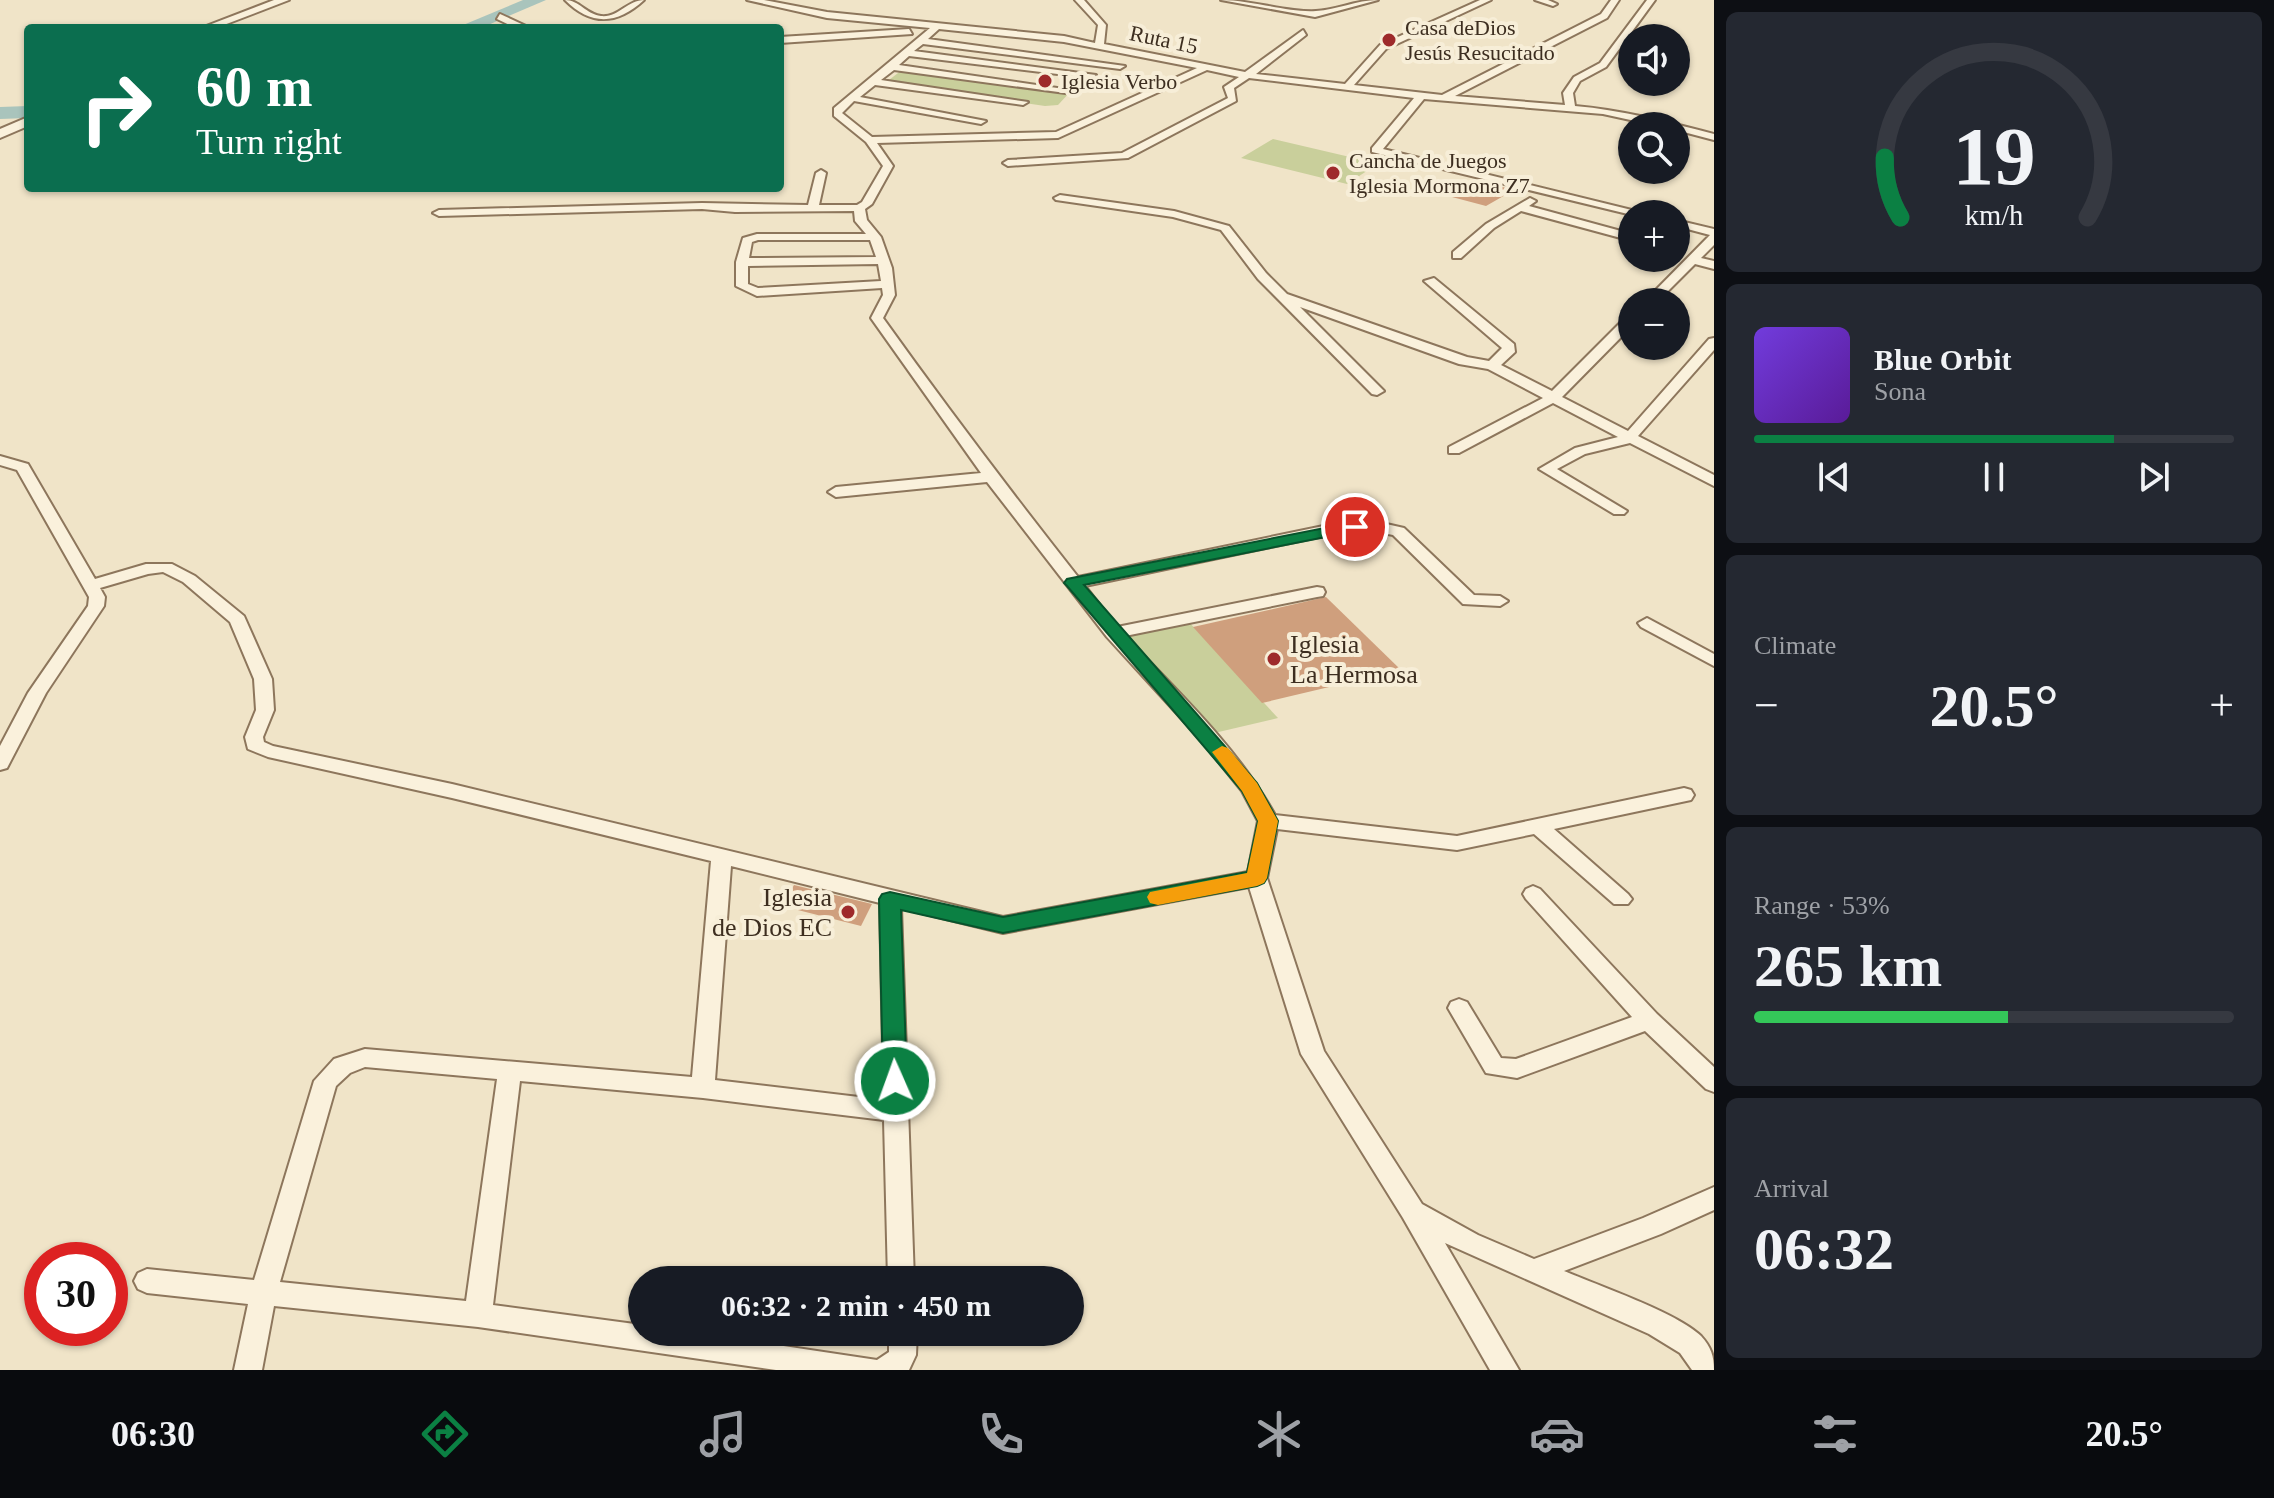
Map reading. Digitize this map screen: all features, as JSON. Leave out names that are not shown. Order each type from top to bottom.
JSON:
[{"type":"street","points":[[217,24],[284,0]]},
{"type":"street","points":[[569,0],[587,15],[613,23],[640,0]]},
{"type":"street","name":"Ruta 15","points":[[751,0],[923,38],[1099,45],[1244,75],[1421,96],[1618,114]]},
{"type":"street","points":[[1079,0],[1102,25],[1099,45]]},
{"type":"street","points":[[1225,0],[1315,14],[1374,0]]},
{"type":"street","points":[[1347,88],[1383,47],[1487,0]]},
{"type":"street","points":[[1539,0],[1553,4]]},
{"type":"street","points":[[1443,98],[1604,16],[1615,0]]},
{"type":"street","points":[[1570,108],[1568,93],[1573,83],[1611,56],[1651,0]]},
{"type":"street","points":[[1702,0],[1714,0]]},
{"type":"street","points":[[500,17],[515,24]]},
{"type":"street","points":[[1008,163],[1124,156],[1233,99],[1229,87],[1269,61],[1303,33]]},
{"type":"street","points":[[784,40],[923,38],[1120,66]]},
{"type":"street","points":[[439,213],[702,206],[735,209],[859,208],[866,204],[888,166],[870,140],[837,114],[923,38]]},
{"type":"street","points":[[923,38],[1091,75]]},
{"type":"street","points":[[892,67],[1073,91]]},
{"type":"street","points":[[870,140],[1058,135],[1205,68]]},
{"type":"street","points":[[874,82],[1023,102]]},
{"type":"street","points":[[1421,96],[1376,150],[1378,152],[1544,188],[1618,208]]},
{"type":"street","points":[[852,98],[981,121]]},
{"type":"street","points":[[0,134],[24,123]]},
{"type":"street","points":[[1709,135],[1714,128]]},
{"type":"street","points":[[813,209],[821,173]]},
{"type":"street","points":[[1457,255],[1490,226],[1522,208],[1544,188]]},
{"type":"street","points":[[1060,198],[1174,214],[1220,225],[1281,296],[1377,391]]},
{"type":"street","points":[[859,208],[861,221],[875,237],[888,284],[889,295],[877,318],[955,423],[967,446],[1073,583],[1250,788],[1268,821],[1257,878],[1313,1054],[1412,1210],[1505,1370]]},
{"type":"street","points":[[1522,208],[1618,234]]},
{"type":"street","points":[[1664,288],[1714,235],[1690,227]]},
{"type":"street","points":[[875,237],[757,237],[747,240],[742,262],[742,286],[757,292],[888,284]]},
{"type":"street","points":[[1692,259],[1714,265]]},
{"type":"street","points":[[742,262],[883,260]]},
{"type":"street","points":[[1430,281],[1509,347],[1508,352],[1492,366]]},
{"type":"street","points":[[1281,296],[1464,361],[1492,366],[1714,481]]},
{"type":"street","points":[[1454,450],[1553,398],[1618,333]]},
{"type":"street","points":[[1619,511],[1546,469],[1580,451],[1628,439],[1714,342]]},
{"type":"street","points":[[0,460],[23,467],[97,597],[96,606],[37,693],[0,764]]},
{"type":"street","points":[[836,492],[990,477]]},
{"type":"street","points":[[1073,583],[1338,528],[1373,526],[1398,531],[1469,600],[1500,601]]},
{"type":"street","points":[[91,586],[146,569],[166,567],[189,579],[238,620],[263,679],[265,710],[254,737],[255,745],[268,751],[452,791],[1003,925],[1257,878]]},
{"type":"street","points":[[1113,633],[1317,592]]},
{"type":"street","points":[[1647,623],[1714,661]]},
{"type":"street","points":[[1268,821],[1457,843],[1684,795]]},
{"type":"street","points":[[1538,826],[1621,899]]},
{"type":"street","points":[[703,1088],[721,858]]},
{"type":"street","points":[[1533,894],[1649,1020],[1714,1082]]},
{"type":"street","points":[[890,899],[901,1266]]},
{"type":"street","points":[[1459,1008],[1494,1066],[1506,1069],[1517,1069],[1649,1020]]},
{"type":"street","points":[[248,1370],[263,1295],[326,1081],[342,1066],[365,1058],[703,1088],[896,1111]]},
{"type":"street","points":[[478,1315],[510,1071]]},
{"type":"street","points":[[1533,1271],[1652,1226],[1714,1198]]},
{"type":"street","points":[[1412,1210],[1469,1243],[1659,1325],[1690,1344],[1709,1370]]},
{"type":"street","points":[[147,1281],[478,1315],[868,1370]]},
{"type":"street","points":[[886,1370],[897,1366],[904,1355],[904,1346]]},
{"type":"green space","points":[[902,70],[1071,91],[1058,105],[1045,106],[885,83]]},
{"type":"green space","name":"Cancha de Juegos Iglesia Mormona Z7","points":[[1273,139],[1367,161],[1374,157],[1385,159],[1347,184],[1241,158]]},
{"type":"green space","points":[[1188,621],[1278,718],[1210,734],[1117,633]]},
{"type":"building","points":[[1480,181],[1514,190],[1486,206],[1452,197]]},
{"type":"building","name":"Iglesia La Hermosa","points":[[1326,597],[1401,670],[1262,703],[1193,627]]},
{"type":"building","name":"Iglesia de Dios EC","points":[[794,885],[872,904],[861,926],[782,906]]},
{"type":"waterway","points":[[475,24],[538,0]]},
{"type":"waterway","points":[[0,113],[24,112]]},
{"type":"slow traffic","points":[[1158,897],[1257,878],[1268,821],[1250,788],[1222,752]]},
{"type":"place","name":"Casa deDios Jesús Resucitado","points":[[1389,40]]},
{"type":"place","name":"Iglesia Verbo","points":[[1045,81]]},
{"type":"place","name":"Cancha de Juegos Iglesia Mormona Z7","points":[[1333,173]]},
{"type":"place","name":"Iglesia La Hermosa","points":[[1274,659]]},
{"type":"place","name":"Iglesia de Dios EC","points":[[848,912]]},
{"type":"route","points":[[895,1081],[890,899],[979,922],[1003,925],[1257,878],[1268,821],[1250,788],[1073,583],[1355,527]]}]
